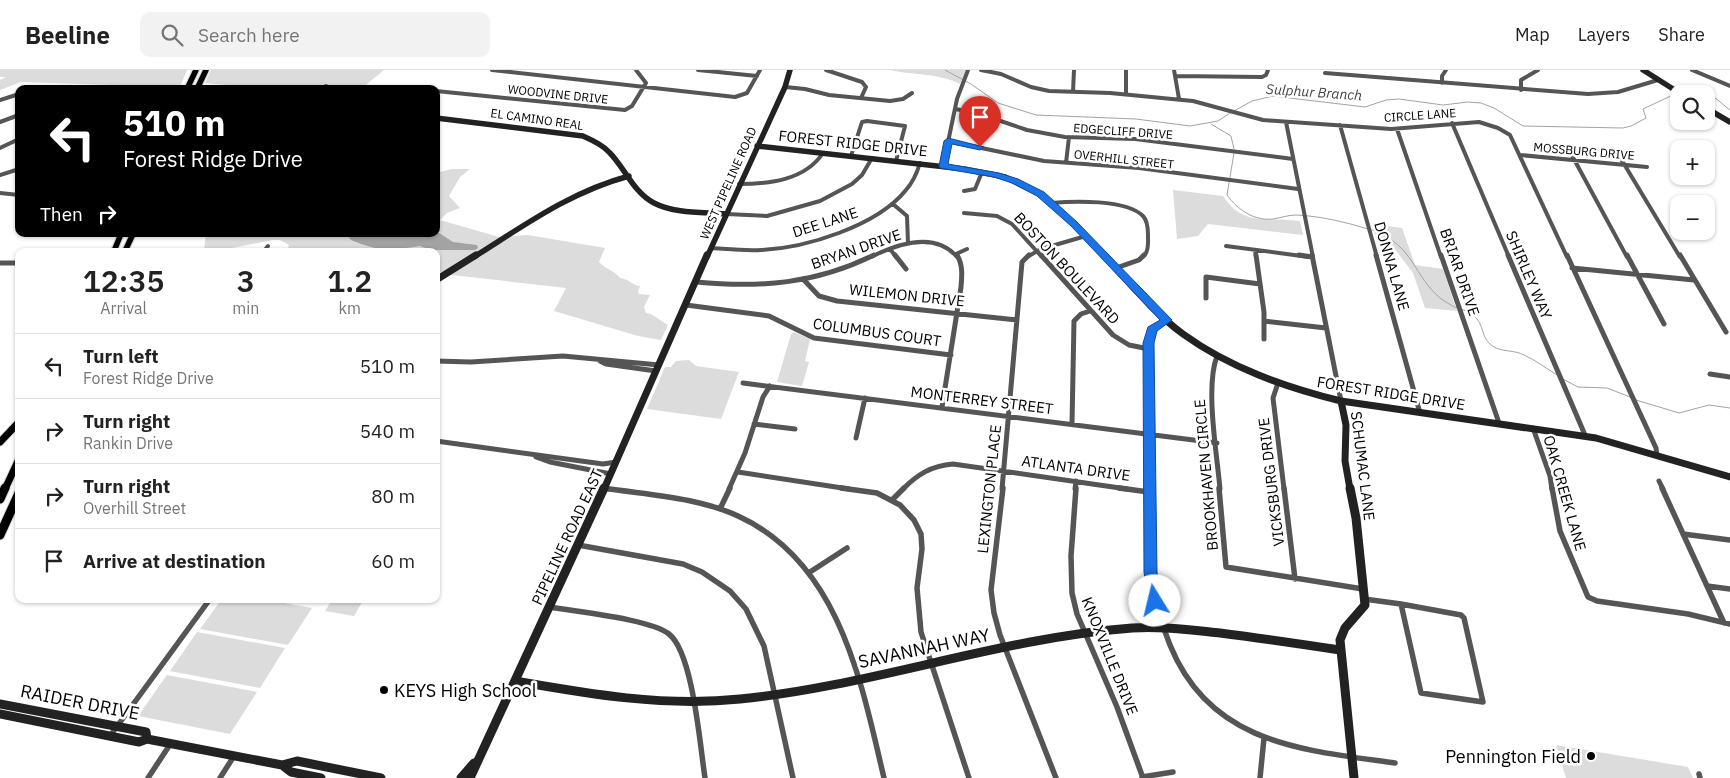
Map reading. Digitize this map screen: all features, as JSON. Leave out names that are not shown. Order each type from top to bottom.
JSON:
[{"type":"main road","points":[[189,85],[196,70]]},
{"type":"main road","points":[[199,85],[206,70]]},
{"type":"main road","name":"WEST PIPELINE ROAD","points":[[686,305],[739,184],[785,86],[790,70]]},
{"type":"main road","points":[[1643,70],[1670,87]]},
{"type":"main road","points":[[1715,113],[1730,121]]},
{"type":"main road","name":"EL CAMINO REAL","points":[[440,118],[583,136],[602,144],[621,164],[641,193],[657,204],[726,214]]},
{"type":"main road","name":"FOREST RIDGE DRIVE","points":[[757,146],[943,166],[982,172],[1015,181],[1034,190],[1051,202],[1089,237],[1116,268],[1167,320],[1194,342],[1217,356],[1278,383],[1340,401],[1585,435],[1730,477]]},
{"type":"main road","points":[[440,277],[568,198],[603,183],[629,176]]},
{"type":"main road","name":"PIPELINE ROAD EAST","points":[[470,778],[611,474],[686,305]]},
{"type":"main road","name":"SCHUMAC LANE","points":[[1340,401],[1346,425],[1346,461],[1356,518],[1364,599]]},
{"type":"main road","points":[[0,442],[15,426]]},
{"type":"main road","points":[[0,442],[15,433]]},
{"type":"main road","points":[[0,499],[15,467]]},
{"type":"main road","points":[[1,531],[15,501]]},
{"type":"main road","points":[[1354,778],[1347,697],[1340,650],[1341,633],[1349,621],[1363,608],[1364,599]]},
{"type":"main road","name":"SAVANNAH WAY","points":[[515,680],[630,698],[693,701],[733,700],[775,694],[1084,633],[1164,627],[1340,650]]},
{"type":"main road","name":"RAIDER DRIVE","points":[[0,704],[146,732],[147,739]]},
{"type":"main road","name":"RAIDER DRIVE","points":[[0,714],[139,742],[147,739],[282,765],[298,761],[380,778]]},
{"type":"main road","points":[[461,778],[483,751]]},
{"type":"main road","name":"RAIDER DRIVE","points":[[282,765],[291,772],[321,778]]},
{"type":"street","points":[[492,70],[724,97],[739,96],[749,91],[760,70]]},
{"type":"street","points":[[636,70],[646,81],[643,88]]},
{"type":"street","points":[[698,70],[757,76]]},
{"type":"street","points":[[826,70],[862,82],[866,87],[861,98]]},
{"type":"street","points":[[943,166],[955,109],[968,70]]},
{"type":"street","name":"CIRCLE LANE","points":[[981,70],[1006,76],[1043,90],[1180,99],[1200,102],[1256,119],[1398,129],[1474,122],[1498,128],[1510,135],[1520,155],[1634,399],[1656,448],[1657,456]]},
{"type":"street","points":[[1073,92],[1074,70]]},
{"type":"street","points":[[1126,70],[1126,94]]},
{"type":"street","points":[[1174,70],[1180,99]]},
{"type":"street","points":[[1223,70],[1226,78]]},
{"type":"street","points":[[1175,76],[1226,78],[1265,76],[1268,70]]},
{"type":"street","points":[[1353,70],[1353,76]]},
{"type":"street","points":[[1442,83],[1442,76],[1446,70]]},
{"type":"street","points":[[1521,90],[1521,80],[1538,70]]},
{"type":"street","points":[[1692,70],[1730,86]]},
{"type":"street","points":[[1006,76],[1011,71]]},
{"type":"street","points":[[1325,73],[1521,90],[1602,94],[1634,88],[1658,80]]},
{"type":"street","points":[[785,86],[829,95],[895,101],[912,94]]},
{"type":"street","name":"WOODVINE DRIVE","points":[[440,91],[627,110],[632,106],[643,88]]},
{"type":"street","points":[[0,100],[15,95]]},
{"type":"street","name":"EDGECLIFF DRIVE","points":[[955,109],[977,113],[1027,130],[1069,137],[1135,139],[1293,160]]},
{"type":"street","points":[[0,122],[15,116]]},
{"type":"street","points":[[851,156],[862,122],[867,121],[905,126],[896,161]]},
{"type":"street","name":"SCHUMAC LANE","points":[[1286,122],[1340,401]]},
{"type":"street","name":"SHIRLEY WAY","points":[[1452,123],[1585,435]]},
{"type":"street","name":"DONNA LANE","points":[[1340,126],[1420,413]]},
{"type":"street","name":"BRIAR DRIVE","points":[[1398,129],[1499,424]]},
{"type":"street","points":[[1066,163],[1069,137]]},
{"type":"street","points":[[0,148],[15,141]]},
{"type":"street","name":"OVERHILL STREET","points":[[948,141],[1012,155],[1066,163],[1139,168],[1229,182],[1298,189]]},
{"type":"street","points":[[1569,150],[1664,324]]},
{"type":"street","points":[[739,184],[763,184],[788,178],[811,168],[818,163],[823,153]]},
{"type":"street","points":[[1618,154],[1726,332]]},
{"type":"street","name":"MOSSBURG DRIVE","points":[[1520,155],[1647,167]]},
{"type":"street","points":[[726,214],[767,216],[820,201],[852,184],[862,175],[872,158]]},
{"type":"street","name":"DEE LANE","points":[[711,248],[760,250],[800,243],[856,225],[893,204],[910,186],[920,164]]},
{"type":"street","points":[[0,175],[15,170]]},
{"type":"street","points":[[964,191],[975,189],[982,172]]},
{"type":"street","points":[[0,192],[15,194]]},
{"type":"street","points":[[1051,202],[1064,201],[1134,209],[1143,215],[1146,222],[1146,254],[1139,260],[1116,268]]},
{"type":"street","points":[[893,204],[908,216],[908,243]]},
{"type":"street","name":"BOSTON BOULEVARD","points":[[964,213],[980,213],[1003,218],[1012,224],[1090,311],[1122,342],[1148,350]]},
{"type":"street","name":"LEXINGTON PLACE","points":[[1056,778],[998,627],[991,590],[1005,470],[1022,262],[1026,256],[1038,251],[1089,237]]},
{"type":"street","name":"BRYAN DRIVE","points":[[696,282],[730,286],[754,286],[803,279],[839,270],[908,243],[935,244],[956,254]]},
{"type":"street","points":[[1226,246],[1312,257]]},
{"type":"street","points":[[942,407],[958,312],[962,265],[956,254],[967,249]]},
{"type":"street","points":[[890,250],[906,269]]},
{"type":"street","points":[[1255,250],[1264,321],[1264,338]]},
{"type":"street","points":[[0,263],[15,263]]},
{"type":"street","points":[[1572,268],[1694,280]]},
{"type":"street","points":[[1206,298],[1206,278],[1260,284]]},
{"type":"street","name":"WILEMON DRIVE","points":[[803,279],[816,294],[825,299],[958,312],[1016,320]]},
{"type":"street","name":"COLUMBUS COURT","points":[[686,305],[769,316],[779,319],[803,334],[814,338],[951,355]]},
{"type":"street","points":[[1072,424],[1074,321],[1081,314],[1090,311]]},
{"type":"street","points":[[1167,320],[1152,329],[1149,336],[1148,350],[1152,589],[1180,669],[1205,702],[1228,720],[1264,738],[1296,747],[1395,763]]},
{"type":"street","points":[[1264,321],[1326,328]]},
{"type":"street","points":[[440,361],[471,362],[563,356],[599,360],[606,364],[658,368]]},
{"type":"street","name":"BROOKHAVEN CIRCLE","points":[[1217,356],[1213,366],[1211,386],[1226,565],[1228,568],[1295,579]]},
{"type":"street","points":[[1710,374],[1730,377]]},
{"type":"street","name":"MONTERREY STREET","points":[[743,383],[1217,443]]},
{"type":"street","name":"VICKSBURG DRIVE","points":[[1278,383],[1273,398],[1295,579]]},
{"type":"street","points":[[720,509],[738,472],[763,397],[770,386]]},
{"type":"street","points":[[856,438],[865,398]]},
{"type":"street","points":[[754,424],[795,429]]},
{"type":"street","name":"OAK CREEK LANE","points":[[1532,428],[1550,476],[1560,531],[1588,597],[1597,601],[1682,614],[1727,624]]},
{"type":"street","points":[[440,442],[603,464],[616,462]]},
{"type":"street","points":[[531,455],[550,462],[611,474]]},
{"type":"street","name":"ATLANTA DRIVE","points":[[892,500],[918,474],[938,465],[951,463],[1149,492]]},
{"type":"street","points":[[738,472],[869,490],[892,500],[905,509],[914,520],[921,534],[922,550],[917,597],[921,632],[969,778]]},
{"type":"street","name":"KNOXVILLE DRIVE","points":[[1076,481],[1072,593],[1084,633],[1117,707],[1142,778]]},
{"type":"street","points":[[1659,481],[1707,586],[1727,624]]},
{"type":"street","points":[[604,488],[696,503],[740,516],[775,537],[810,572],[835,616],[858,678],[884,778]]},
{"type":"street","points":[[1683,534],[1730,540]]},
{"type":"street","points":[[578,545],[678,562],[702,572],[721,584],[746,609],[764,646],[793,778]]},
{"type":"street","points":[[810,572],[847,548]]},
{"type":"street","points":[[1295,579],[1363,589]]},
{"type":"street","points":[[1707,586],[1730,589]]},
{"type":"street","points":[[1364,599],[1401,604],[1461,615],[1464,618],[1484,702],[1421,693],[1401,604]]},
{"type":"street","points":[[110,736],[207,603]]},
{"type":"street","points":[[550,607],[648,624],[669,634],[685,660],[705,778]]},
{"type":"street","points":[[1260,778],[1264,738]]},
{"type":"street","points":[[148,778],[171,744]]},
{"type":"street","points":[[220,778],[234,756]]},
{"type":"street","points":[[1142,778],[1173,772]]},
{"type":"shaded area","points":[[0,70],[187,70],[181,85],[21,82],[0,90],[0,80],[6,77],[0,77]]},
{"type":"shaded area","points":[[211,70],[384,70],[366,85],[227,85],[205,83]]},
{"type":"shaded area","points":[[889,70],[966,70],[960,84],[934,76]]},
{"type":"shaded area","points":[[452,169],[470,169],[460,177],[449,196],[460,208],[447,213],[440,220],[440,172]]},
{"type":"shaded area","points":[[1173,190],[1223,196],[1239,213],[1248,217],[1300,221],[1303,235],[1208,224],[1198,236],[1177,239]]},
{"type":"shaded area","points":[[440,220],[499,237],[528,235],[605,248],[599,262],[620,278],[640,286],[639,294],[650,295],[644,307],[646,313],[651,314],[668,325],[661,340],[638,336],[554,311],[566,288],[440,272],[440,248],[288,248],[289,245],[280,240],[273,240],[232,248],[204,248],[206,237],[440,237]]},
{"type":"shaded area","points":[[1372,224],[1402,228],[1415,265],[1443,269],[1457,311],[1425,308],[1413,273],[1391,244],[1377,242]]},
{"type":"shaded area","points":[[440,234],[453,242],[477,245],[478,248],[475,250],[440,250],[440,248],[420,246],[375,248],[351,240],[348,237],[440,237]]},
{"type":"shaded area","points":[[794,332],[810,339],[805,361],[809,362],[802,386],[777,382],[791,334]]},
{"type":"shaded area","points":[[689,360],[696,366],[739,372],[721,419],[647,409],[665,367],[671,367],[676,361]]},
{"type":"shaded area","points":[[219,603],[284,603],[312,608],[288,645],[200,629]]},
{"type":"shaded area","points":[[330,603],[362,603],[354,616],[325,611]]},
{"type":"shaded area","points":[[197,632],[285,648],[260,688],[170,671]]},
{"type":"shaded area","points":[[167,675],[257,692],[230,734],[138,716]]},
{"type":"shaded area","name":"Pennington Field","points":[[1556,745],[1688,767],[1693,778],[1566,778]]},
{"type":"waterway","name":"Sulphur Branch","points":[[945,70],[971,84],[998,103],[1036,115],[1136,119],[1190,126],[1218,121],[1230,113]]},
{"type":"waterway","name":"Sulphur Branch","points":[[1234,111],[1252,101],[1273,96],[1365,107],[1386,100],[1399,99],[1443,105],[1468,102],[1481,103],[1494,108],[1523,126],[1623,128],[1646,118],[1643,109],[1670,96]]},
{"type":"waterway","name":"Sulphur Branch","points":[[1715,98],[1730,110]]},
{"type":"waterway","points":[[1211,124],[1231,136],[1234,149]]},
{"type":"waterway","points":[[1234,153],[1227,195],[1241,210],[1259,218],[1273,219],[1293,215],[1305,216],[1368,229]]},
{"type":"waterway","points":[[1372,230],[1393,241],[1402,249],[1435,294],[1457,308]]},
{"type":"waterway","points":[[1461,309],[1476,318],[1485,338],[1494,347],[1520,353],[1557,375]]},
{"type":"waterway","points":[[1563,379],[1578,387],[1607,388],[1630,397]]},
{"type":"waterway","points":[[1636,400],[1679,413],[1709,405],[1730,408]]},
{"type":"place","name":"KEYS High School","points":[[384,690]]},
{"type":"place","name":"Pennington Field","points":[[1591,756]]},
{"type":"route","points":[[980,147],[948,141],[943,166],[996,174],[1027,186],[1040,194],[1074,224],[1167,320],[1152,329],[1148,343],[1150,572],[1155,601]]}]
